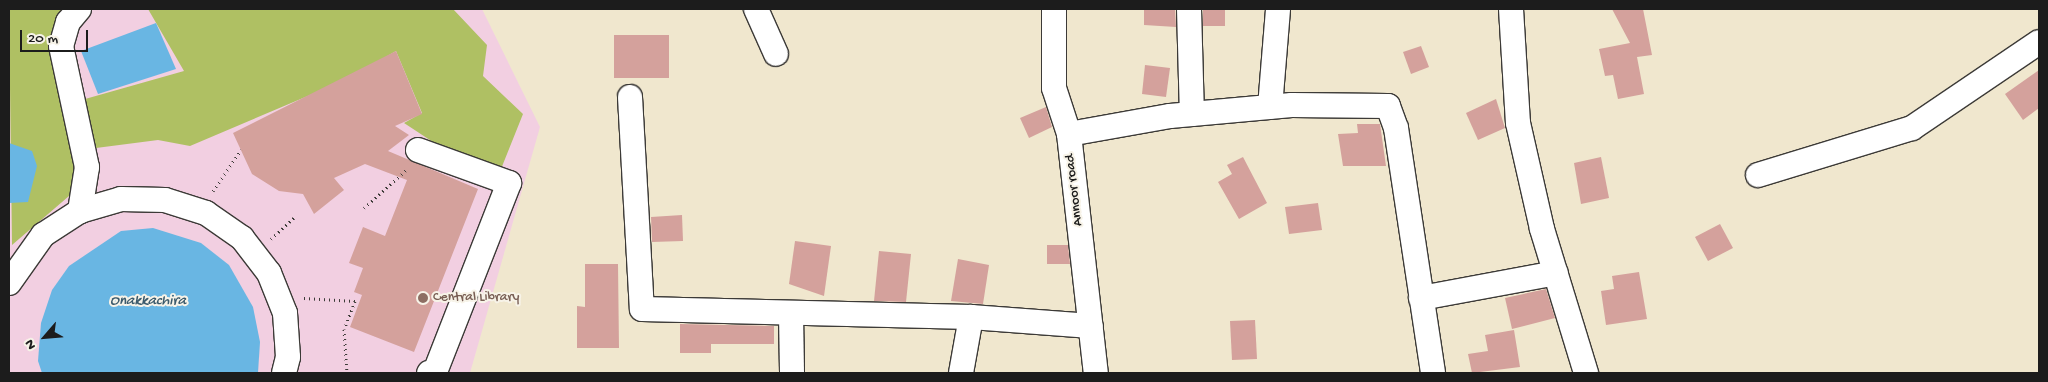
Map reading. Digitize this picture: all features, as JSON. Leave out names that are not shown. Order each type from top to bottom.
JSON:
[{"type":"street","points":[[79,9],[68,22],[61,46],[87,167],[80,211]]},
{"type":"street","points":[[756,9],[776,54]]},
{"type":"street","name":"Annoor road","points":[[1054,9],[1054,88],[1069,134],[1096,373]]},
{"type":"street","points":[[1189,9],[1192,114]]},
{"type":"street","points":[[1270,107],[1278,9]]},
{"type":"street","points":[[1511,9],[1518,123],[1556,273],[1586,373]]},
{"type":"street","points":[[1758,175],[1912,128],[2039,42]]},
{"type":"street","points":[[630,97],[642,309],[971,317],[1091,326]]},
{"type":"street","points":[[1069,134],[1192,114],[1270,107],[1388,106],[1396,128],[1432,373]]},
{"type":"street","points":[[418,150],[509,183],[435,372],[429,373]]},
{"type":"street","points":[[11,271],[43,234],[80,211],[122,199],[165,200],[199,211],[242,238],[269,273],[278,297],[286,331],[284,373]]},
{"type":"street","points":[[1421,298],[1556,273]]},
{"type":"street","points":[[791,314],[792,373]]},
{"type":"street","points":[[960,373],[971,317]]},
{"type":"path","points":[[199,211],[241,150]]},
{"type":"path","points":[[364,208],[399,181],[418,150]]},
{"type":"path","points":[[254,254],[296,216]]},
{"type":"path","points":[[278,297],[355,301],[344,329],[347,373]]},
{"type":"shaded area","points":[[9,9],[482,9],[540,127],[470,373],[9,373]]},
{"type":"green space","points":[[9,9],[64,9],[58,15],[51,58],[78,155],[76,190],[12,245]]},
{"type":"green space","points":[[148,9],[453,9],[487,45],[483,76],[523,114],[501,169],[439,146],[404,123],[422,113],[396,51],[348,79],[190,146],[158,140],[96,148],[91,156],[78,101],[184,71]]},
{"type":"water","points":[[156,23],[176,69],[98,94],[81,51]]},
{"type":"water","points":[[9,143],[32,151],[37,166],[28,202],[9,203]]},
{"type":"water","name":"Onakkachira","points":[[153,228],[201,243],[229,265],[253,307],[260,342],[258,373],[42,373],[38,361],[41,323],[52,290],[69,266],[121,231]]},
{"type":"building","points":[[1144,9],[1175,9],[1176,27],[1144,25]]},
{"type":"building","points":[[1203,9],[1225,9],[1225,26],[1203,26]]},
{"type":"building","points":[[1612,9],[1643,9],[1652,55],[1637,57],[1644,94],[1618,99],[1613,75],[1605,76],[1599,49],[1630,43]]},
{"type":"building","points":[[614,35],[669,35],[669,78],[614,78]]},
{"type":"building","points":[[1421,46],[1429,67],[1411,74],[1403,52]]},
{"type":"building","points":[[396,51],[422,114],[395,126],[409,135],[388,151],[478,189],[414,352],[350,327],[362,295],[354,292],[363,268],[349,263],[363,227],[385,236],[407,180],[365,164],[334,178],[344,190],[314,214],[303,194],[279,191],[252,174],[233,133]]},
{"type":"building","points":[[1145,65],[1170,68],[1166,97],[1142,94]]},
{"type":"building","points":[[2039,70],[2039,108],[2023,120],[2005,94]]},
{"type":"building","points":[[1496,99],[1505,128],[1478,140],[1466,113]]},
{"type":"building","points":[[1046,107],[1052,127],[1029,138],[1020,118]]},
{"type":"building","points":[[1357,124],[1380,124],[1386,166],[1343,166],[1338,134],[1358,133]]},
{"type":"building","points":[[1243,157],[1267,203],[1239,219],[1218,182],[1232,174],[1227,165]]},
{"type":"building","points":[[1601,157],[1609,198],[1581,204],[1574,163]]},
{"type":"building","points":[[1318,203],[1322,230],[1289,234],[1285,207]]},
{"type":"building","points":[[682,215],[683,241],[652,242],[651,217]]},
{"type":"building","points":[[1720,224],[1733,248],[1708,261],[1695,237]]},
{"type":"building","points":[[795,241],[831,246],[824,296],[789,284]]},
{"type":"building","points":[[1047,245],[1068,245],[1070,264],[1047,264]]},
{"type":"building","points":[[879,251],[911,254],[906,302],[874,301]]},
{"type":"building","points":[[958,259],[989,265],[983,304],[951,301]]},
{"type":"building","points":[[585,264],[618,264],[619,348],[577,348],[577,306],[585,307]]},
{"type":"building","points":[[1639,272],[1647,319],[1606,325],[1601,291],[1614,289],[1612,276]]},
{"type":"building","points":[[1546,289],[1555,318],[1512,329],[1505,298]]},
{"type":"building","points":[[1255,320],[1257,359],[1232,360],[1230,321]]},
{"type":"building","points":[[680,324],[774,326],[774,344],[711,344],[711,353],[680,353]]},
{"type":"building","points":[[1514,330],[1520,367],[1472,373],[1468,354],[1488,351],[1485,335]]},
{"type":"place","name":"Central Library","points":[[423,298]]}]
